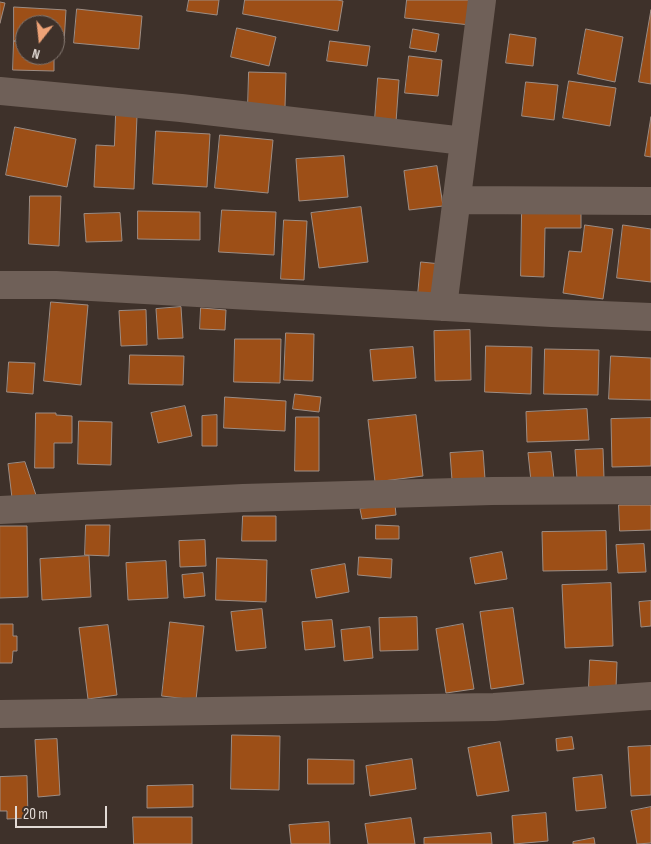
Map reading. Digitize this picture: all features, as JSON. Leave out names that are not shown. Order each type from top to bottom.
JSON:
[{"type":"street","points":[[443,307],[482,0]]},
{"type":"street","points":[[0,91],[181,108],[464,141]]},
{"type":"street","points":[[456,200],[651,202]]},
{"type":"street","points":[[0,285],[56,285],[651,317]]},
{"type":"street","points":[[0,510],[242,498],[492,491],[651,490]]},
{"type":"street","points":[[0,714],[494,707],[651,696]]},
{"type":"building","points":[[189,0],[219,0],[217,15],[187,11]]},
{"type":"building","points":[[245,0],[343,1],[338,31],[243,14]]},
{"type":"building","points":[[407,0],[473,0],[470,25],[405,18]]},
{"type":"building","points":[[0,2],[5,3],[0,23]]},
{"type":"building","points":[[14,7],[66,10],[65,26],[65,15],[15,15],[14,41]]},
{"type":"building","points":[[77,9],[142,16],[139,49],[74,43]]},
{"type":"building","points":[[651,10],[651,84],[639,82]]},
{"type":"building","points":[[237,28],[276,37],[269,66],[231,57]]},
{"type":"building","points":[[413,29],[439,34],[436,52],[410,48]]},
{"type":"building","points":[[586,29],[623,37],[615,82],[578,74]]},
{"type":"building","points":[[510,34],[536,38],[533,66],[506,63]]},
{"type":"building","points":[[14,41],[15,65],[54,65],[54,71],[13,70]]},
{"type":"building","points":[[330,41],[370,46],[367,66],[327,61]]},
{"type":"building","points":[[409,56],[442,60],[438,96],[405,93]]},
{"type":"building","points":[[249,72],[286,73],[285,107],[248,106]]},
{"type":"building","points":[[378,78],[399,80],[396,122],[375,120]]},
{"type":"building","points":[[569,81],[616,88],[610,126],[563,118]]},
{"type":"building","points":[[526,82],[558,85],[554,120],[522,116]]},
{"type":"building","points":[[116,115],[137,116],[134,189],[94,187],[96,145],[114,146]]},
{"type":"building","points":[[651,117],[651,157],[645,156]]},
{"type":"building","points":[[15,127],[76,139],[67,187],[6,175]]},
{"type":"building","points":[[156,131],[210,134],[207,187],[153,184]]},
{"type":"building","points":[[220,135],[273,140],[268,193],[215,188]]},
{"type":"building","points":[[344,156],[348,197],[299,201],[296,159]]},
{"type":"building","points":[[437,166],[443,206],[409,210],[404,171]]},
{"type":"building","points":[[30,196],[61,196],[59,246],[29,244]]},
{"type":"building","points":[[361,207],[368,262],[319,268],[311,213]]},
{"type":"building","points":[[222,210],[276,212],[274,255],[219,252]]},
{"type":"building","points":[[138,211],[200,212],[200,240],[138,239]]},
{"type":"building","points":[[522,211],[581,211],[581,228],[545,228],[544,277],[521,276]]},
{"type":"building","points":[[120,213],[122,241],[86,242],[84,214]]},
{"type":"building","points":[[284,220],[307,221],[304,280],[281,279]]},
{"type":"building","points":[[585,225],[613,229],[603,299],[563,293],[569,251],[581,252]]},
{"type":"building","points":[[623,225],[651,229],[651,282],[617,278]]},
{"type":"building","points":[[421,262],[441,264],[439,297],[418,295]]},
{"type":"building","points":[[51,302],[88,305],[81,385],[44,381]]},
{"type":"building","points":[[181,307],[183,338],[158,339],[156,309]]},
{"type":"building","points":[[201,308],[226,310],[225,330],[200,329]]},
{"type":"building","points":[[146,310],[147,345],[121,346],[119,311]]},
{"type":"building","points":[[470,330],[471,380],[435,381],[434,331]]},
{"type":"building","points":[[286,333],[314,334],[313,381],[284,380]]},
{"type":"building","points":[[235,339],[281,339],[280,383],[234,382]]},
{"type":"building","points":[[486,346],[532,347],[531,394],[485,392]]},
{"type":"building","points":[[413,347],[416,378],[373,381],[370,350]]},
{"type":"building","points":[[545,349],[599,350],[598,395],[544,394]]},
{"type":"building","points":[[130,355],[184,356],[183,385],[129,384]]},
{"type":"building","points":[[611,356],[651,358],[651,400],[609,399]]},
{"type":"building","points":[[9,362],[35,363],[33,394],[7,392]]},
{"type":"building","points":[[295,394],[321,397],[319,412],[293,409]]},
{"type":"building","points":[[225,397],[286,401],[285,431],[224,428]]},
{"type":"building","points":[[185,406],[192,436],[158,443],[151,413]]},
{"type":"building","points":[[587,409],[589,440],[527,442],[526,412]]},
{"type":"building","points":[[36,413],[56,413],[56,415],[72,416],[72,443],[54,443],[54,468],[35,468]]},
{"type":"building","points":[[217,415],[217,446],[202,446],[202,416]]},
{"type":"building","points":[[416,415],[423,476],[375,482],[368,420]]},
{"type":"building","points":[[296,417],[319,417],[319,471],[295,471]]},
{"type":"building","points":[[651,418],[651,466],[612,467],[611,419]]},
{"type":"building","points":[[79,421],[112,422],[111,465],[78,464]]},
{"type":"building","points":[[603,449],[604,478],[577,479],[575,450]]},
{"type":"building","points":[[483,451],[485,479],[452,480],[450,453]]},
{"type":"building","points":[[551,452],[554,479],[531,481],[528,453]]},
{"type":"building","points":[[25,462],[37,498],[12,498],[8,464]]},
{"type":"building","points":[[395,504],[396,515],[362,519],[360,509]]},
{"type":"building","points":[[619,505],[651,505],[651,530],[620,531]]},
{"type":"building","points":[[243,516],[276,516],[276,541],[242,541]]},
{"type":"building","points":[[86,525],[110,525],[109,556],[85,555]]},
{"type":"building","points":[[376,525],[399,526],[399,539],[376,539]]},
{"type":"building","points":[[0,526],[27,526],[28,597],[0,598]]},
{"type":"building","points":[[606,531],[607,570],[543,571],[542,532]]},
{"type":"building","points":[[205,540],[206,566],[180,567],[179,541]]},
{"type":"building","points":[[644,544],[646,572],[618,573],[616,545]]},
{"type":"building","points":[[502,552],[507,579],[475,584],[470,558]]},
{"type":"building","points":[[89,556],[91,597],[42,600],[40,559]]},
{"type":"building","points":[[359,557],[392,559],[391,578],[358,575]]},
{"type":"building","points":[[217,558],[267,560],[266,602],[216,600]]},
{"type":"building","points":[[166,561],[168,598],[128,600],[126,563]]},
{"type":"building","points":[[345,564],[349,592],[316,598],[311,570]]},
{"type":"building","points":[[203,573],[205,596],[184,598],[182,575]]},
{"type":"building","points":[[611,583],[613,646],[565,648],[562,585]]},
{"type":"building","points":[[651,601],[651,626],[641,627],[639,602]]},
{"type":"building","points":[[513,608],[524,684],[491,689],[480,612]]},
{"type":"building","points":[[262,609],[266,648],[236,651],[231,612]]},
{"type":"building","points":[[417,617],[418,650],[380,651],[379,618]]},
{"type":"building","points":[[332,620],[335,647],[305,650],[302,622]]},
{"type":"building","points":[[170,622],[204,626],[196,700],[162,696]]},
{"type":"building","points":[[0,624],[13,624],[13,636],[17,636],[17,651],[13,651],[12,663],[0,663]]},
{"type":"building","points":[[463,624],[474,689],[446,693],[436,629]]},
{"type":"building","points":[[108,625],[117,695],[88,699],[79,628]]},
{"type":"building","points":[[370,627],[373,658],[344,661],[341,630]]},
{"type":"building","points":[[590,660],[617,662],[616,688],[589,687]]},
{"type":"building","points":[[232,735],[280,736],[279,790],[231,789]]},
{"type":"building","points":[[572,737],[574,749],[557,751],[556,739]]},
{"type":"building","points":[[57,739],[60,795],[38,797],[35,740]]},
{"type":"building","points":[[500,742],[509,791],[477,796],[468,748]]},
{"type":"building","points":[[651,746],[651,795],[631,796],[628,747]]},
{"type":"building","points":[[308,759],[354,760],[354,784],[308,784]]},
{"type":"building","points":[[412,759],[416,789],[370,796],[366,766]]},
{"type":"building","points":[[602,775],[606,808],[576,811],[573,778]]},
{"type":"building","points":[[27,776],[28,818],[7,819],[7,811],[0,811],[0,777]]},
{"type":"building","points":[[193,785],[193,807],[147,808],[147,786]]},
{"type":"building","points":[[651,807],[651,843],[637,844],[631,811]]},
{"type":"building","points":[[546,813],[548,841],[514,844],[512,816]]},
{"type":"building","points":[[133,817],[192,817],[192,844],[134,844]]},
{"type":"building","points":[[411,818],[415,844],[368,844],[365,824]]},
{"type":"building","points":[[329,822],[330,844],[291,844],[289,825]]},
{"type":"building","points":[[491,833],[492,844],[424,844],[424,838]]},
{"type":"building","points":[[594,838],[595,844],[573,844],[573,842]]}]
